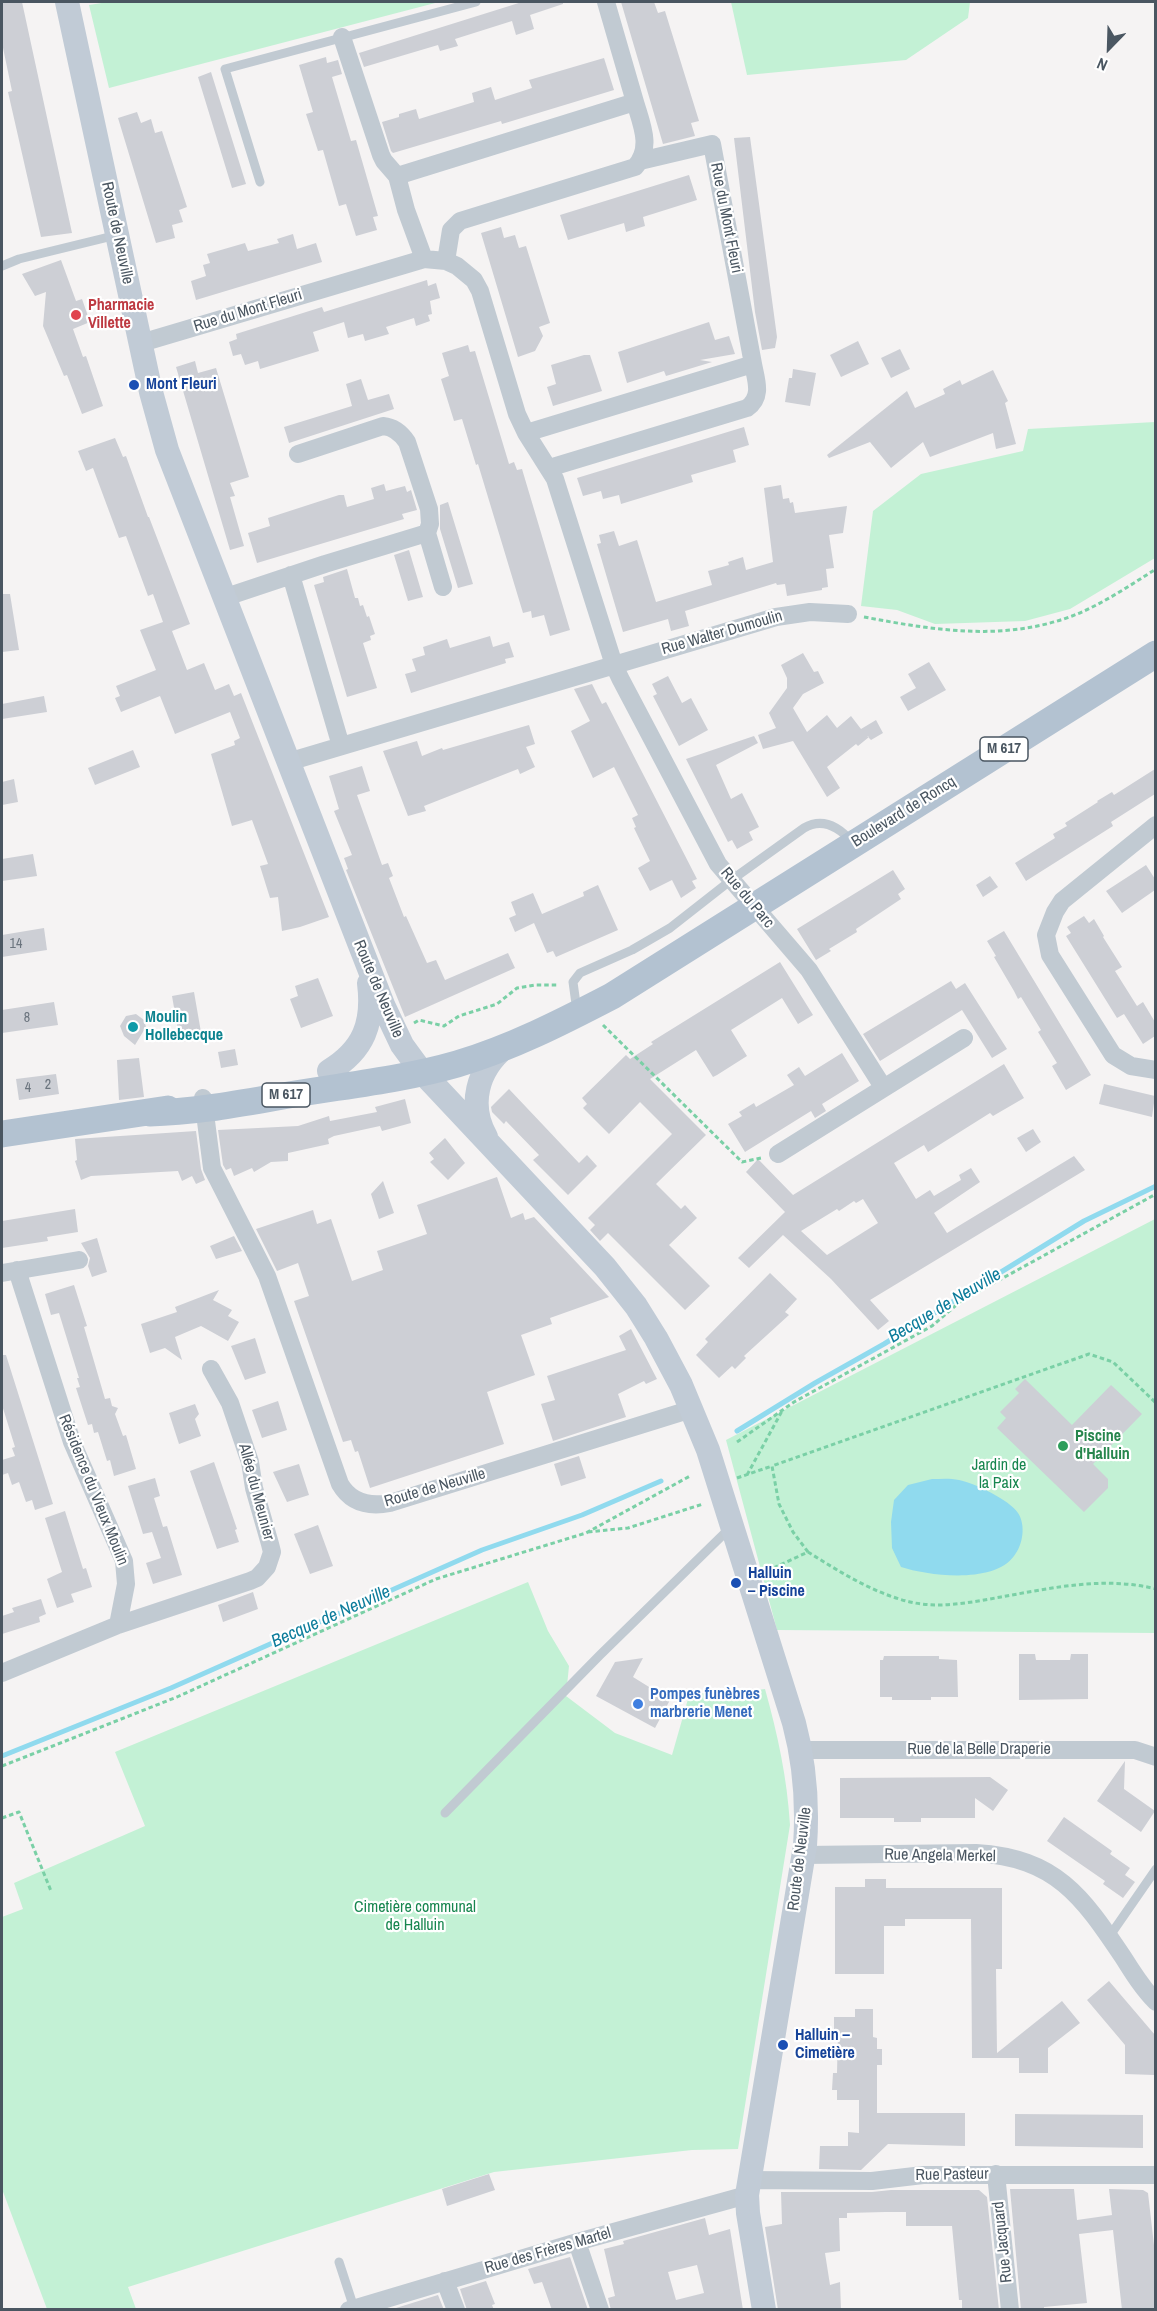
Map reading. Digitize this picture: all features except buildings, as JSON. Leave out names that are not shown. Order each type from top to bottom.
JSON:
[{"type":"main road","name":"Boulevard de Roncq","points":[[416,1064],[579,999],[612,996],[1155,654]]},
{"type":"main road","name":"Boulevard de Roncq","points":[[416,1064],[455,1064],[505,1047],[579,999]]},
{"type":"main road","name":"M 617","points":[[203,1102],[222,1089],[329,1071],[416,1064]]},
{"type":"main road","name":"M 617","points":[[2,1134],[150,1113],[416,1064]]},
{"type":"street","name":"Route de Neuville","points":[[67,2],[156,412],[167,450],[393,1029],[416,1064],[622,1287],[656,1338],[692,1409],[722,1490],[801,1750],[807,1799],[804,1855],[748,2187],[747,2212],[764,2310]]},
{"type":"street","points":[[606,2],[645,141],[645,150],[640,161]]},
{"type":"street","points":[[342,37],[381,155],[397,176],[408,218],[424,259]]},
{"type":"street","points":[[397,176],[635,102]]},
{"type":"street","name":"Rue du Mont Fleuri","points":[[446,261],[450,234],[456,223],[628,170],[640,161],[712,144],[758,392],[756,400],[747,408],[549,468]]},
{"type":"street","name":"Rue du Mont Fleuri","points":[[141,343],[424,259],[446,261],[467,273],[480,291],[517,414],[526,433],[549,468],[565,505],[614,665]]},
{"type":"street","points":[[526,433],[753,363]]},
{"type":"street","points":[[298,453],[374,428],[390,427],[396,430],[407,442],[429,509],[430,524],[427,533],[443,587]]},
{"type":"street","points":[[223,598],[427,533]]},
{"type":"street","points":[[291,575],[341,746]]},
{"type":"street","name":"Rue Walter Dumoulin","points":[[288,762],[776,617],[810,612],[848,614]]},
{"type":"street","name":"Rue du Parc","points":[[614,665],[718,864],[730,881],[809,970],[883,1088]]},
{"type":"street","points":[[1155,825],[1062,902],[1054,912],[1046,935],[1050,955],[1113,1055],[1131,1066],[1155,1070]]},
{"type":"street","points":[[329,1071],[352,1055],[365,1034],[370,1008],[370,992],[362,952]]},
{"type":"street","points":[[777,1154],[964,1038]]},
{"type":"street","points":[[494,1149],[479,1121],[477,1098],[482,1074],[488,1064],[505,1047]]},
{"type":"street","name":"Route de Neuville","points":[[203,1102],[212,1168],[267,1276],[340,1484],[352,1498],[370,1504],[390,1503],[692,1409]]},
{"type":"street","name":"Résidence du Vieux Moulin","points":[[79,1260],[9,1271],[72,1442],[124,1561],[126,1584],[118,1625]]},
{"type":"street","name":"Allée du Meunier","points":[[118,1625],[250,1581],[263,1573],[270,1560],[270,1544],[254,1488],[250,1462],[230,1403],[211,1369]]},
{"type":"street","points":[[2,1673],[118,1625]]},
{"type":"street","name":"Rue de la Belle Draperie","points":[[801,1750],[1135,1750],[1155,1757]]},
{"type":"street","name":"Rue Angela Merkel","points":[[804,1855],[976,1853],[1013,1859],[1046,1871],[1086,1904],[1155,2002]]},
{"type":"street","name":"Rue Jacquard","points":[[996,2174],[1010,2310]]},
{"type":"street","name":"Rue Pasteur","points":[[748,2187],[872,2181],[923,2175],[1155,2175]]},
{"type":"street","name":"Rue des Frères Martel","points":[[352,2309],[577,2242],[748,2187]]},
{"type":"street","points":[[577,2242],[600,2310]]},
{"type":"street","points":[[445,2281],[456,2310]]},
{"type":"lane","points":[[260,182],[225,69],[476,2]]},
{"type":"lane","points":[[2,266],[19,259],[117,235]]},
{"type":"lane","points":[[579,999],[573,982],[580,973],[632,950],[670,928],[730,881],[810,824],[829,824],[844,833],[853,844]]},
{"type":"lane","points":[[446,1813],[600,1655],[733,1525]]},
{"type":"lane","points":[[1109,1936],[1155,1869]]},
{"type":"lane","points":[[339,2262],[352,2309]]},
{"type":"path","points":[[848,614],[941,630],[1005,631],[1038,627],[1073,616],[1094,606],[1155,569]]},
{"type":"path","points":[[393,1029],[419,1020],[444,1026],[459,1016],[497,1004],[517,988],[535,985],[579,999],[742,1162],[777,1154]]},
{"type":"path","points":[[737,1442],[794,1402],[932,1326],[961,1301],[1155,1194]]},
{"type":"path","points":[[2,1766],[177,1697],[436,1579],[586,1533],[628,1528],[722,1490],[747,1474],[1089,1354],[1113,1362],[1155,1403]]},
{"type":"path","points":[[747,1474],[783,1411]]},
{"type":"path","points":[[772,1466],[779,1504],[793,1532],[808,1552],[873,1589],[912,1602],[961,1604],[1096,1583],[1155,1589]]},
{"type":"path","points":[[586,1533],[690,1476]]},
{"type":"path","points":[[749,1579],[808,1552]]},
{"type":"path","points":[[2,1818],[20,1812],[51,1891]]},
{"type":"green space","points":[[108,2],[439,2],[109,88],[89,5]]},
{"type":"green space","points":[[731,2],[970,2],[968,18],[906,60],[747,75]]},
{"type":"green space","points":[[1155,422],[1155,558],[1070,609],[1025,621],[935,624],[897,610],[861,606],[873,511],[921,474],[1023,451],[1028,429]]},
{"type":"green space","name":"Jardin de la Paix","points":[[1155,1219],[1155,1633],[777,1630],[726,1440]]},
{"type":"green space","name":"Cimetière communal de Halluin","points":[[528,1582],[548,1631],[569,1666],[566,1696],[615,1733],[672,1755],[690,1692],[719,1695],[765,1689],[781,1757],[790,1825],[738,2149],[692,2150],[494,2172],[128,2287],[136,2309],[47,2309],[2,2189],[2,1917],[23,1909],[14,1883],[145,1826],[115,1752]]},
{"type":"water","points":[[932,1479],[966,1482],[982,1488],[1014,1508],[1023,1529],[1020,1546],[1005,1565],[992,1571],[960,1575],[928,1573],[901,1567],[892,1548],[891,1522],[894,1500],[908,1485]]},
{"type":"waterway","name":"Becque de Neuville","points":[[737,1431],[1084,1221],[1156,1186]]},
{"type":"waterway","name":"Becque de Neuville","points":[[2,1756],[171,1688],[482,1550],[582,1515],[661,1481]]},
{"type":"place","name":"Pharmacie Villette","points":[[76,315]]},
{"type":"place","name":"Mont Fleuri","points":[[134,385]]},
{"type":"place","name":"Moulin Hollebecque","points":[[133,1027]]},
{"type":"place","name":"Piscine d'Halluin","points":[[1063,1446]]},
{"type":"place","name":"Halluin – Piscine","points":[[736,1583]]},
{"type":"place","name":"Pompes funèbres marbrerie Menet","points":[[638,1704]]},
{"type":"place","name":"Halluin – Cimetière","points":[[783,2045]]}]
